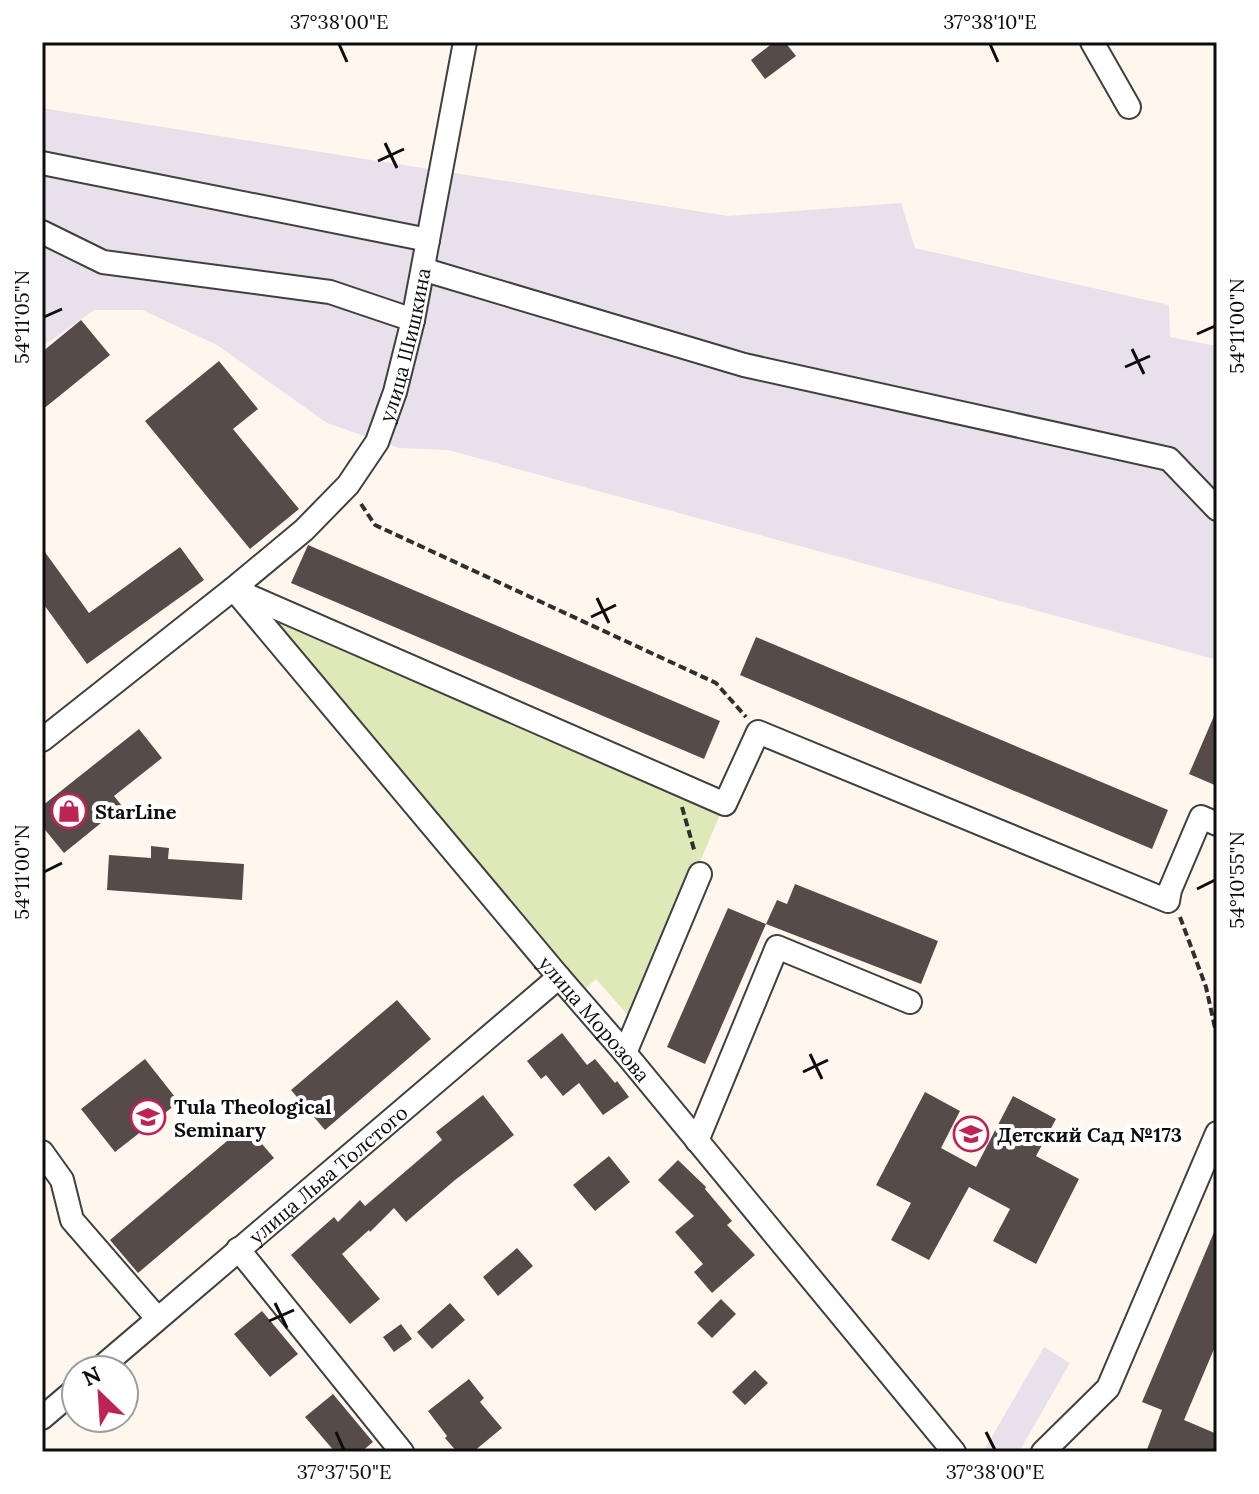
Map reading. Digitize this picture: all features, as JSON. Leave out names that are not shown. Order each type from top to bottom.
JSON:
[{"type":"street","name":"улица Шишкина","points":[[42,740],[304,530],[348,485],[377,442],[395,392],[413,320],[465,42]]},
{"type":"street","points":[[1092,42],[1129,107]]},
{"type":"street","points":[[42,163],[428,240]]},
{"type":"street","points":[[42,232],[103,262],[330,292],[413,320]]},
{"type":"street","points":[[424,267],[432,272],[744,365],[1169,459],[1217,509]]},
{"type":"street","points":[[233,589],[725,804],[758,732],[1168,901],[1201,817],[1217,824]]},
{"type":"street","name":"улица Морозова","points":[[233,589],[625,1053],[954,1452]]},
{"type":"street","points":[[625,1053],[700,874]]},
{"type":"street","points":[[697,1141],[777,947],[910,1002]]},
{"type":"street","name":"улица Льва Толстого","points":[[116,1354],[559,977]]},
{"type":"street","points":[[1050,1450],[1108,1388],[1209,1175],[1217,1133]]},
{"type":"street","points":[[42,1152],[62,1180],[72,1220],[157,1318]]},
{"type":"street","points":[[238,1249],[402,1452]]},
{"type":"street","points":[[42,1418],[60,1403]]},
{"type":"path","points":[[348,485],[375,525],[716,683],[758,732]]},
{"type":"path","points":[[675,782],[700,874]]},
{"type":"path","points":[[1170,890],[1206,987],[1217,1037]]},
{"type":"shaded area","points":[[42,108],[728,216],[901,203],[915,248],[1169,305],[1170,337],[1217,346],[1217,660],[448,450],[399,448],[327,423],[217,345],[142,310],[94,310],[42,347]]},
{"type":"shaded area","points":[[1044,1347],[1070,1363],[1019,1452],[983,1452]]},
{"type":"green space","points":[[265,616],[721,812],[633,1021],[596,979],[583,991]]},
{"type":"building","points":[[774,42],[785,42],[796,56],[765,79],[751,60]]},
{"type":"building","points":[[81,320],[110,355],[42,410],[42,352]]},
{"type":"building","points":[[219,361],[258,409],[233,429],[299,509],[250,549],[145,421]]},
{"type":"building","points":[[308,545],[720,721],[704,759],[291,583]]},
{"type":"building","points":[[180,547],[204,580],[87,664],[42,602],[42,548],[89,613]]},
{"type":"building","points":[[756,637],[1168,810],[1152,849],[740,675]]},
{"type":"building","points":[[1217,709],[1217,786],[1189,774]]},
{"type":"building","points":[[139,729],[162,758],[114,796],[122,806],[64,853],[42,826],[42,806]]},
{"type":"building","points":[[151,846],[169,848],[168,859],[244,864],[242,900],[107,890],[109,855],[151,858]]},
{"type":"building","points":[[795,884],[938,941],[921,984],[766,924],[777,900],[787,904]]},
{"type":"building","points":[[728,908],[766,924],[705,1064],[667,1047]]},
{"type":"building","points":[[397,1000],[431,1039],[325,1130],[291,1090]]},
{"type":"building","points":[[562,1033],[587,1065],[595,1059],[629,1097],[603,1115],[579,1083],[563,1096],[546,1075],[541,1079],[527,1061]]},
{"type":"building","points":[[145,1059],[179,1102],[115,1152],[81,1109]]},
{"type":"building","points":[[925,1092],[960,1111],[941,1148],[976,1167],[1013,1096],[1056,1119],[1036,1156],[1079,1179],[1036,1264],[993,1241],[1010,1209],[969,1187],[929,1260],[891,1240],[911,1203],[876,1185]]},
{"type":"building","points":[[483,1095],[514,1135],[406,1222],[394,1208],[342,1254],[380,1299],[350,1324],[291,1255],[334,1217],[338,1222],[360,1200],[365,1206],[442,1140],[436,1132]]},
{"type":"building","points":[[246,1125],[274,1158],[138,1273],[110,1240]]},
{"type":"building","points":[[609,1156],[630,1182],[595,1211],[573,1185]]},
{"type":"building","points":[[678,1160],[706,1187],[732,1221],[727,1225],[755,1255],[712,1293],[694,1272],[703,1264],[675,1232],[694,1216],[658,1180]]},
{"type":"building","points":[[1217,1225],[1217,1342],[1184,1420],[1217,1434],[1217,1452],[1146,1452],[1162,1410],[1142,1402]]},
{"type":"building","points":[[517,1248],[533,1266],[498,1296],[483,1277]]},
{"type":"building","points":[[721,1299],[736,1314],[712,1338],[697,1323]]},
{"type":"building","points":[[450,1303],[465,1320],[432,1349],[417,1332]]},
{"type":"building","points":[[262,1311],[298,1354],[270,1377],[234,1334]]},
{"type":"building","points":[[401,1324],[412,1339],[394,1352],[383,1337]]},
{"type":"building","points":[[755,1370],[768,1383],[745,1405],[732,1392]]},
{"type":"building","points":[[469,1379],[484,1398],[480,1402],[502,1428],[473,1452],[457,1452],[428,1411]]},
{"type":"building","points":[[333,1394],[373,1442],[361,1452],[335,1452],[305,1417]]},
{"type":"place","name":"StarLine","points":[[69,811]]},
{"type":"place","name":"Tula Theological Seminary","points":[[148,1117]]},
{"type":"place","name":"Детский Сад №173","points":[[971,1134]]}]
